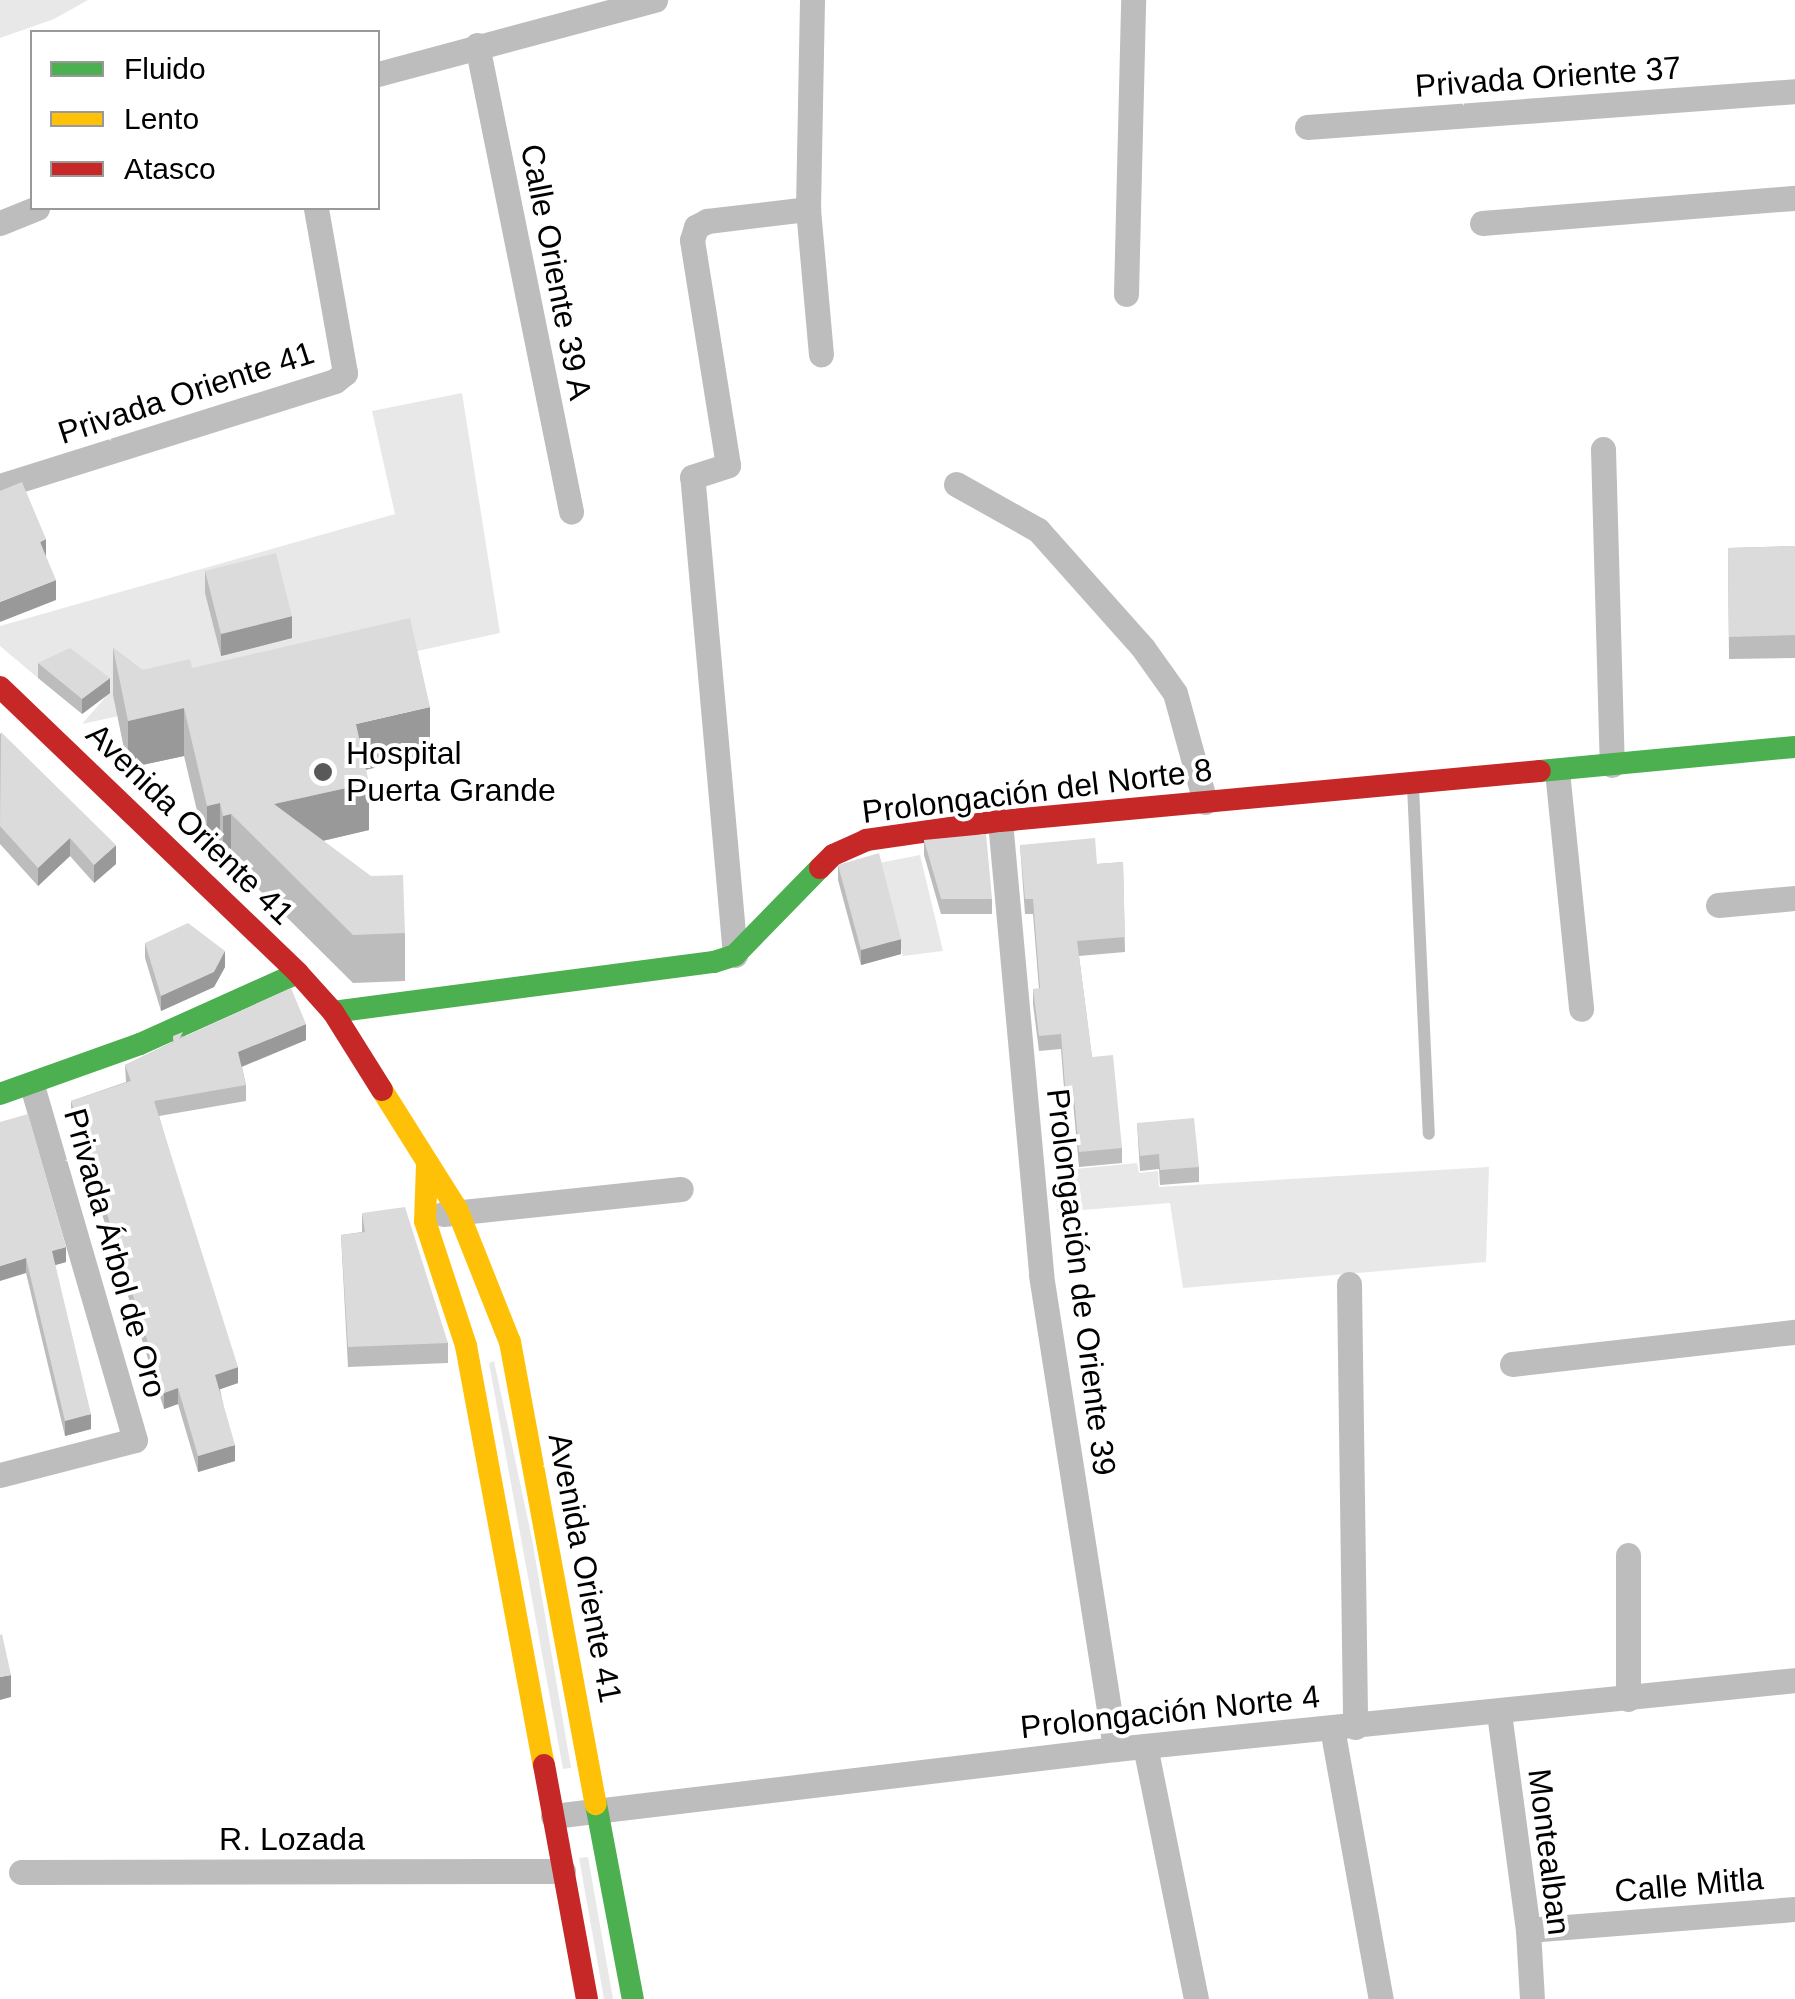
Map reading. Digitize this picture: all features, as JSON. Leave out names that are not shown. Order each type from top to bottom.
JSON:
[{"type":"street","points":[[380,73],[656,0]]},
{"type":"street","points":[[812,0],[808,209],[821,354]]},
{"type":"street","points":[[1126,294],[1134,0]]},
{"type":"street","name":"Calle Oriente 39 A","points":[[477,45],[571,512]]},
{"type":"street","name":"Privada Oriente 37","points":[[1307,128],[1795,91]]},
{"type":"street","points":[[1482,222],[1795,198]]},
{"type":"street","points":[[333,1012],[624,976],[734,955],[692,476],[728,465],[692,240],[696,227],[707,221],[808,209]]},
{"type":"street","points":[[0,223],[32,210]]},
{"type":"street","name":"Privada Oriente 41","points":[[0,486],[336,380],[345,373],[316,210]]},
{"type":"street","points":[[1602,449],[1612,765]]},
{"type":"street","points":[[956,484],[1038,530],[1144,648],[1175,693],[1205,802]]},
{"type":"street","name":"Avenida Oriente 41","points":[[0,686],[298,973],[333,1012],[457,1210],[510,1342],[633,1999]]},
{"type":"street","name":"Prolongación del Norte 8","points":[[734,955],[833,855],[866,840],[1000,822],[1795,746]]},
{"type":"street","points":[[1557,771],[1582,1008]]},
{"type":"street","name":"Prolongación de Oriente 39","points":[[1000,822],[1041,1275],[1115,1749]]},
{"type":"street","points":[[1718,906],[1795,898]]},
{"type":"street","points":[[0,1094],[140,1044],[298,973]]},
{"type":"street","name":"Privada Árbol de Oro","points":[[0,1474],[135,1440],[32,1085]]},
{"type":"street","points":[[427,1165],[425,1221],[466,1346],[587,1999]]},
{"type":"street","points":[[425,1221],[457,1210],[681,1189]]},
{"type":"street","points":[[1348,1284],[1344,1727],[1381,1999]]},
{"type":"street","points":[[1512,1364],[1795,1332]]},
{"type":"street","points":[[1628,1555],[1628,1699]]},
{"type":"street","name":"Prolongación Norte 4","points":[[553,1816],[1115,1749],[1795,1680]]},
{"type":"street","name":"Montealban","points":[[1499,1713],[1528,1930],[1532,1999]]},
{"type":"street","points":[[1145,1746],[1196,1999]]},
{"type":"street","name":"R. Lozada","points":[[21,1872],[563,1871]]},
{"type":"street","name":"Calle Mitla","points":[[1528,1930],[1795,1909]]},
{"type":"lane","points":[[1413,783],[1429,1134]]},
{"type":"shaded area","points":[[0,0],[88,0],[54,19],[0,38]]},
{"type":"shaded area","points":[[462,393],[500,633],[82,724],[109,693],[38,678],[0,646],[0,626],[395,514],[372,411]]},
{"type":"shaded area","points":[[920,855],[943,951],[903,956],[879,863]]},
{"type":"shaded area","points":[[1137,1163],[1139,1173],[1158,1171],[1159,1187],[1489,1167],[1486,1262],[1183,1288],[1170,1203],[1057,1212],[1054,1171]]},
{"type":"shaded area","points":[[494,1361],[532,1539],[571,1768],[563,1769],[489,1363]]},
{"type":"shaded area","points":[[588,1857],[613,1999],[604,1999],[579,1858]]},
{"type":"building","points":[[22,482],[46,539],[40,542],[56,580],[0,602],[0,491]]},
{"type":"building","points":[[1795,546],[1795,635],[1729,637],[1728,548]]},
{"type":"building","points":[[276,553],[292,616],[221,634],[205,571]]},
{"type":"building","points":[[410,618],[430,707],[356,724],[369,783],[274,804],[371,876],[403,875],[405,933],[353,935],[231,814],[223,816],[220,803],[207,806],[184,708],[128,721],[113,648],[142,670],[190,659],[192,668]]},
{"type":"building","points":[[70,648],[110,678],[82,699],[38,663]]},
{"type":"building","points":[[1,732],[116,845],[94,865],[70,838],[38,868],[0,826]]},
{"type":"building","points":[[986,834],[992,899],[941,899],[924,840]]},
{"type":"building","points":[[1095,838],[1097,864],[1123,862],[1125,937],[1077,941],[1092,1057],[1113,1055],[1122,1148],[1079,1152],[1073,1086],[1065,1086],[1061,1034],[1039,1036],[1033,989],[1040,988],[1033,899],[1025,899],[1020,845]]},
{"type":"building","points":[[879,853],[901,939],[861,950],[838,865]]},
{"type":"building","points":[[188,923],[225,951],[214,972],[161,996],[145,943]]},
{"type":"building","points":[[291,988],[306,1024],[238,1052],[246,1085],[154,1101],[238,1367],[215,1375],[235,1445],[198,1456],[178,1388],[164,1393],[71,1101],[131,1081],[125,1065],[174,1042],[173,1036],[183,1032],[179,1039]]},
{"type":"building","points":[[28,1114],[66,1247],[52,1251],[91,1414],[65,1421],[26,1258],[0,1266],[0,1122]]},
{"type":"building","points":[[1194,1118],[1199,1167],[1160,1170],[1159,1154],[1140,1156],[1137,1123]]},
{"type":"building","points":[[405,1207],[448,1343],[348,1347],[341,1235],[365,1232],[362,1213]]},
{"type":"building","points":[[0,1635],[11,1675],[0,1677]]},
{"type":"traffic: fast","points":[[1540,771],[1795,747]]},
{"type":"traffic: fast","points":[[333,1012],[714,962],[735,955],[820,868]]},
{"type":"traffic: fast","points":[[0,1094],[140,1044],[298,973]]},
{"type":"traffic: fast","points":[[596,1804],[633,1999]]},
{"type":"traffic: slow","points":[[382,1090],[457,1209],[510,1342],[596,1804]]},
{"type":"traffic: slow","points":[[427,1165],[425,1221],[466,1346],[544,1765]]},
{"type":"traffic: jam","points":[[0,687],[298,973],[333,1012],[382,1090]]},
{"type":"traffic: jam","points":[[820,868],[833,855],[866,840],[1000,821],[1540,771]]},
{"type":"traffic: jam","points":[[544,1765],[587,1999]]},
{"type":"place","name":"Hospital Puerta Grande","points":[[323,772]]}]
